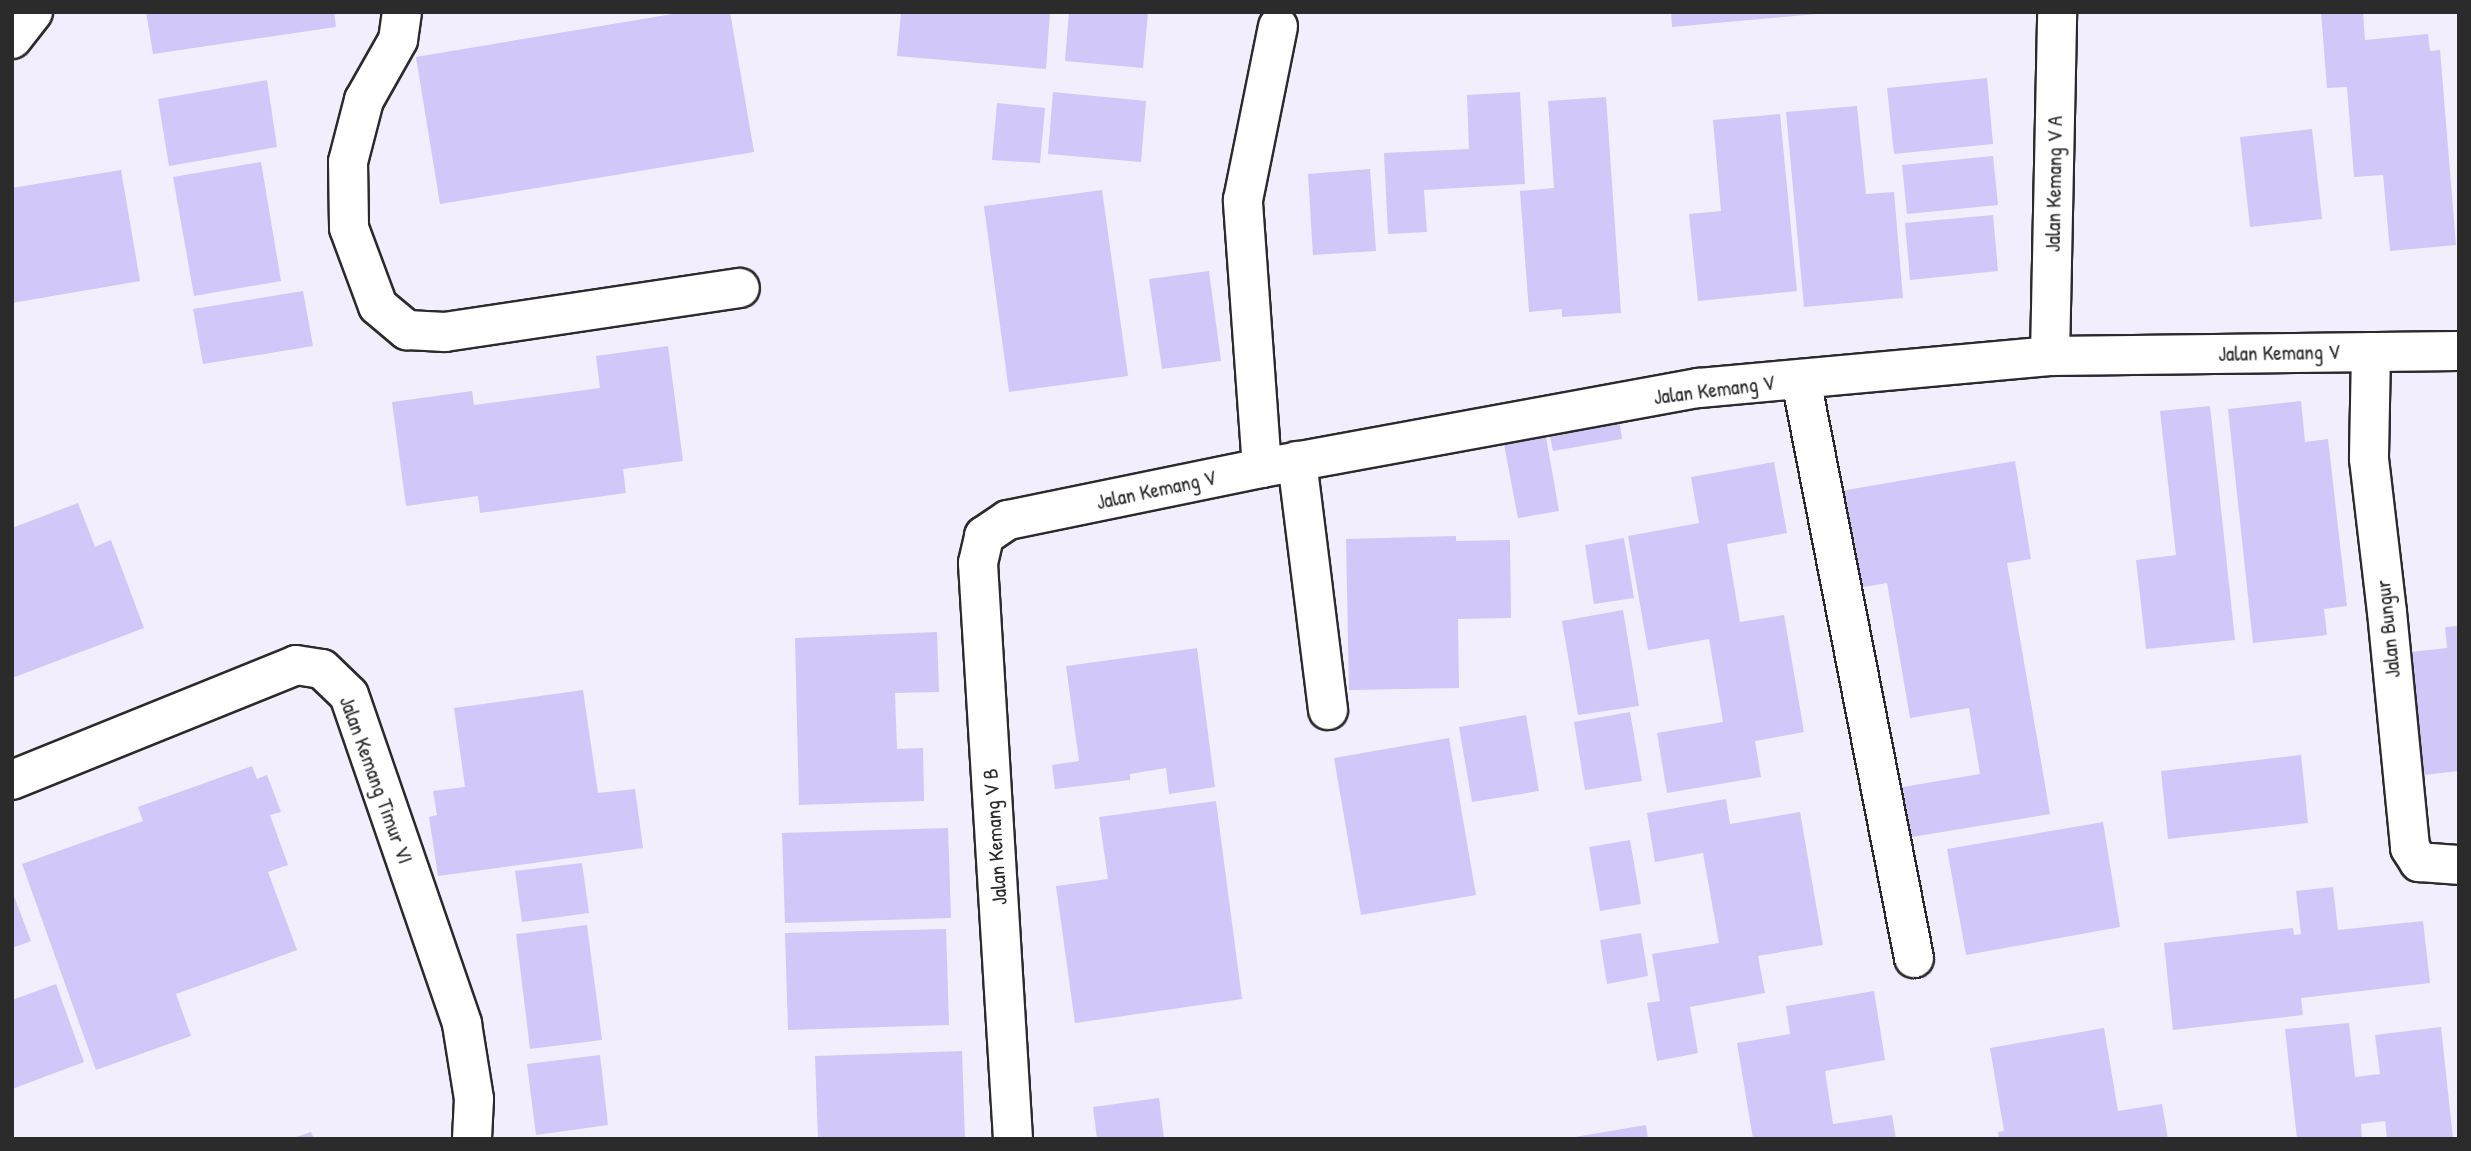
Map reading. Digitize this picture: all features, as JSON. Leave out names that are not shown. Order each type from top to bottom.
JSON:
[{"type":"street","points":[[12,39],[33,12]]},
{"type":"street","points":[[402,12],[398,40],[364,100],[348,162],[349,228],[378,306],[407,330],[445,332],[740,288]]},
{"type":"street","name":"Jalan Kemang V A","points":[[2050,356],[2057,12]]},
{"type":"street","points":[[1278,26],[1243,200],[1279,464],[1328,710]]},
{"type":"street","name":"Jalan Kemang V","points":[[984,536],[1008,520],[1279,464],[1699,388],[2050,356],[2459,351]]},
{"type":"street","name":"Jalan Bungur","points":[[2371,352],[2368,459],[2387,612],[2410,848],[2419,862],[2459,865]]},
{"type":"street","points":[[1801,380],[1914,958]]},
{"type":"street","name":"Jalan Kemang V B","points":[[984,536],[978,563],[1013,1139]]},
{"type":"street","name":"Jalan Kemang Timur VI","points":[[12,780],[296,665],[322,669],[349,695],[462,1024],[474,1099],[472,1139]]},
{"type":"building","points":[[146,12],[334,12],[336,27],[153,54]]},
{"type":"building","points":[[685,12],[730,12],[754,152],[440,204],[416,57]]},
{"type":"building","points":[[901,12],[1050,12],[1046,69],[897,56]]},
{"type":"building","points":[[1069,12],[1148,12],[1143,68],[1065,61]]},
{"type":"building","points":[[1671,12],[1817,12],[1817,14],[1672,27]]},
{"type":"building","points":[[2321,12],[2363,12],[2365,40],[2428,34],[2430,51],[2440,50],[2456,245],[2390,251],[2383,175],[2354,177],[2347,87],[2327,88]]},
{"type":"building","points":[[1987,78],[1993,144],[1894,154],[1887,88]]},
{"type":"building","points":[[267,80],[277,147],[169,166],[158,99]]},
{"type":"building","points":[[1053,92],[1146,101],[1141,162],[1048,154]]},
{"type":"building","points":[[1520,92],[1525,184],[1424,190],[1427,232],[1388,234],[1384,153],[1469,149],[1467,95]]},
{"type":"building","points":[[1606,97],[1621,313],[1562,317],[1562,309],[1529,312],[1520,191],[1554,188],[1548,101]]},
{"type":"building","points":[[997,103],[1045,108],[1040,163],[992,160]]},
{"type":"building","points":[[1857,106],[1866,194],[1894,192],[1903,298],[1804,307],[1786,112]]},
{"type":"building","points":[[1780,114],[1797,291],[1698,301],[1689,214],[1721,211],[1713,120]]},
{"type":"building","points":[[2312,129],[2322,219],[2250,227],[2240,137]]},
{"type":"building","points":[[1993,156],[1998,205],[1907,214],[1902,165]]},
{"type":"building","points":[[261,162],[281,281],[194,296],[173,177]]},
{"type":"building","points":[[1370,169],[1376,251],[1313,255],[1308,174]]},
{"type":"building","points":[[121,170],[140,281],[12,303],[12,188]]},
{"type":"building","points":[[1102,190],[1128,376],[1009,392],[984,206]]},
{"type":"building","points":[[1993,215],[1998,271],[1910,280],[1905,223]]},
{"type":"building","points":[[1209,271],[1221,361],[1162,369],[1149,279]]},
{"type":"building","points":[[303,291],[313,346],[203,364],[193,309]]},
{"type":"building","points":[[668,346],[683,461],[623,469],[626,493],[480,513],[478,496],[406,506],[392,402],[472,391],[474,405],[600,388],[596,356]]},
{"type":"building","points":[[2301,401],[2305,442],[2328,439],[2347,606],[2324,609],[2327,635],[2253,643],[2228,409]]},
{"type":"building","points":[[2210,406],[2235,640],[2146,649],[2136,560],[2176,555],[2160,411]]},
{"type":"building","points":[[1618,411],[1622,439],[1553,451],[1547,422]]},
{"type":"building","points":[[1546,437],[1559,511],[1518,518],[1504,444]]},
{"type":"building","points":[[2015,461],[2031,559],[2007,563],[2050,814],[1906,838],[1897,788],[1980,774],[1969,708],[1910,718],[1887,583],[1852,589],[1835,492]]},
{"type":"building","points":[[1774,462],[1787,533],[1727,544],[1740,622],[1784,615],[1804,732],[1755,741],[1761,777],[1667,793],[1657,733],[1723,722],[1709,639],[1648,650],[1628,536],[1699,523],[1691,477]]},
{"type":"building","points":[[78,503],[95,547],[111,540],[144,628],[12,678],[12,528]]},
{"type":"building","points":[[1456,536],[1456,541],[1510,540],[1511,618],[1458,619],[1459,688],[1349,690],[1346,539]]},
{"type":"building","points":[[1624,538],[1634,598],[1594,604],[1585,545]]},
{"type":"building","points":[[1623,610],[1639,706],[1578,715],[1562,621]]},
{"type":"building","points":[[2459,626],[2459,771],[2415,776],[2402,653],[2447,648],[2445,627]]},
{"type":"building","points":[[937,632],[939,692],[895,693],[897,749],[923,748],[924,801],[799,805],[795,638]]},
{"type":"building","points":[[1197,648],[1215,787],[1169,794],[1166,768],[1130,774],[1130,780],[1055,789],[1052,765],[1079,761],[1066,666]]},
{"type":"building","points":[[583,690],[598,793],[635,789],[643,848],[438,876],[429,817],[437,815],[433,791],[465,787],[454,708]]},
{"type":"building","points":[[1630,712],[1642,781],[1585,790],[1574,722]]},
{"type":"building","points":[[1526,715],[1539,791],[1472,802],[1459,727]]},
{"type":"building","points":[[1449,738],[1476,895],[1361,915],[1334,758]]},
{"type":"building","points":[[2301,755],[2308,823],[2168,839],[2161,771]]},
{"type":"building","points":[[252,766],[257,779],[267,775],[281,812],[270,815],[288,865],[268,872],[297,950],[176,994],[191,1036],[96,1070],[22,864],[143,821],[138,807]]},
{"type":"building","points":[[1726,799],[1730,824],[1800,812],[1823,945],[1758,956],[1765,993],[1690,1007],[1698,1053],[1657,1061],[1647,1003],[1660,1001],[1652,954],[1719,943],[1703,853],[1655,862],[1647,813]]},
{"type":"building","points":[[1216,801],[1242,999],[1075,1023],[1056,886],[1108,879],[1099,817]]},
{"type":"building","points":[[2103,822],[2120,927],[1966,955],[1947,849]]},
{"type":"building","points":[[948,828],[951,918],[785,923],[782,833]]},
{"type":"building","points":[[1630,840],[1641,904],[1600,911],[1589,847]]},
{"type":"building","points":[[582,863],[589,913],[522,922],[515,871]]},
{"type":"building","points":[[2333,887],[2338,930],[2423,921],[2430,983],[2301,998],[2303,1015],[2173,1030],[2164,943],[2293,928],[2294,935],[2301,934],[2296,891]]},
{"type":"building","points":[[12,891],[31,941],[12,948]]},
{"type":"building","points":[[587,925],[602,1040],[530,1049],[516,934]]},
{"type":"building","points":[[946,929],[949,1025],[788,1030],[785,933]]},
{"type":"building","points":[[1641,933],[1648,976],[1607,984],[1600,940]]},
{"type":"building","points":[[56,984],[84,1062],[12,1089],[12,1000]]},
{"type":"building","points":[[1874,991],[1885,1060],[1825,1071],[1833,1124],[1892,1115],[1896,1139],[1753,1139],[1737,1043],[1790,1034],[1786,1006]]},
{"type":"building","points":[[2349,1023],[2355,1077],[2380,1074],[2375,1035],[2441,1027],[2453,1139],[2387,1139],[2385,1121],[2361,1124],[2362,1139],[2297,1139],[2285,1029]]},
{"type":"building","points":[[2104,1028],[2118,1111],[2162,1104],[2168,1139],[1999,1139],[1998,1132],[2004,1131],[1990,1048]]},
{"type":"building","points":[[962,1051],[965,1139],[818,1139],[815,1056]]},
{"type":"building","points":[[600,1055],[608,1125],[536,1135],[527,1064]]},
{"type":"building","points":[[1159,1098],[1164,1139],[1097,1139],[1093,1107]]},
{"type":"building","points":[[1646,1125],[1648,1139],[1575,1139],[1575,1137]]},
{"type":"building","points":[[311,1132],[314,1139],[293,1139],[293,1138]]}]
